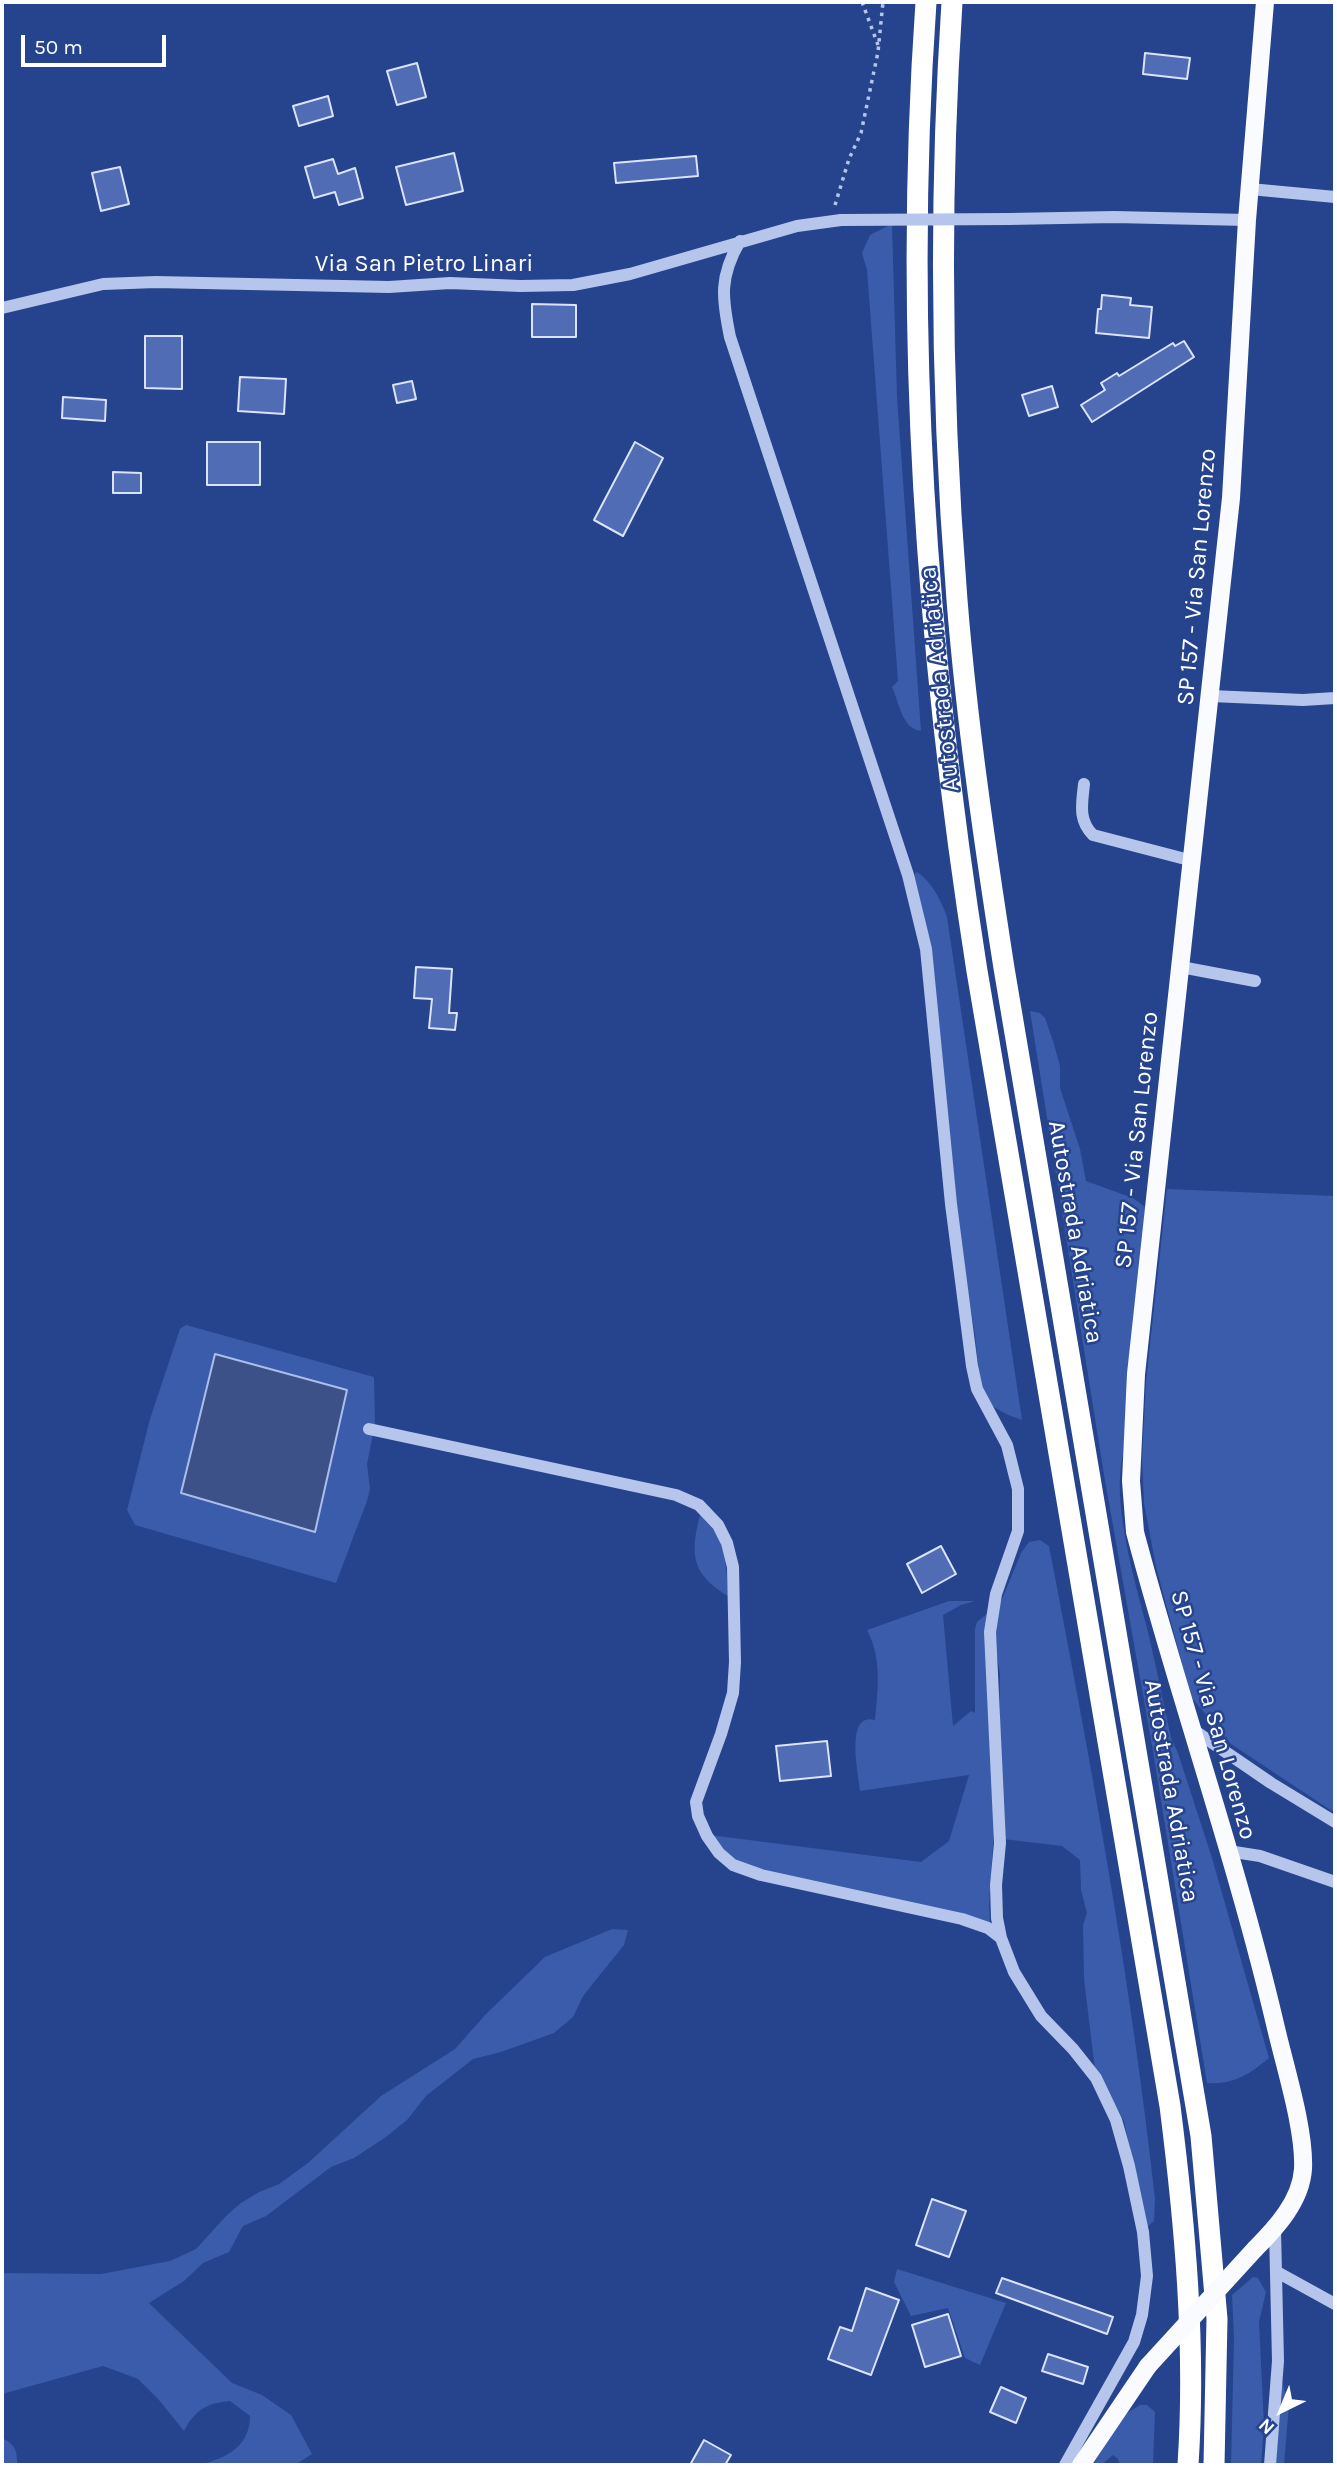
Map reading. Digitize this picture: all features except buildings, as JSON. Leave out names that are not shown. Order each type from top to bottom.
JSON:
[{"type":"highway","name":"Autostrada Adriatica","points":[[926,2],[919,155],[918,343],[924,504],[940,700],[953,812],[977,971],[1170,2106],[1189,2298],[1191,2408],[1188,2465]]},
{"type":"highway","name":"Autostrada Adriatica","points":[[953,2],[944,184],[944,342],[951,510],[967,700],[977,788],[1004,968],[1201,2136],[1217,2319],[1214,2465]]},
{"type":"main road","name":"SP 157 - Via San Lorenzo","points":[[1081,2465],[1147,2366],[1275,2230],[1298,2189],[1303,2170],[1300,2134],[1265,1983],[1135,1532],[1131,1481],[1136,1374],[1231,498],[1247,220],[1265,2]]},
{"type":"street","points":[[1250,189],[1335,197]]},
{"type":"street","name":"Via San Pietro Linari","points":[[2,308],[103,285],[156,282],[389,287],[450,283],[573,285],[630,274],[797,226],[837,220],[1114,217],[1247,220]]},
{"type":"street","points":[[740,241],[723,280],[723,304],[730,337],[911,887],[926,948],[951,1204],[972,1366],[977,1389],[1007,1445],[1017,1489],[1018,1531],[996,1594],[990,1632],[1000,1843],[996,1885],[997,1918],[1001,1938],[1014,1972],[1041,2016],[1096,2078],[1116,2120],[1143,2232],[1147,2276],[1142,2315],[1133,2342],[1065,2465]]},
{"type":"street","points":[[1211,696],[1303,700],[1335,698]]},
{"type":"street","points":[[1084,784],[1081,816],[1086,828],[1093,835],[1193,861]]},
{"type":"street","points":[[1181,967],[1255,981]]},
{"type":"street","points":[[369,1429],[631,1485],[676,1496],[699,1505],[718,1525],[727,1543],[733,1567],[733,1693],[696,1802],[698,1816],[713,1844],[733,1865],[761,1875],[962,1919],[988,1928],[1001,1938]]},
{"type":"street","points":[[1192,1729],[1271,1783],[1335,1822]]},
{"type":"street","points":[[1228,1851],[1260,1856],[1335,1882]]},
{"type":"street","points":[[1270,2465],[1278,2361],[1275,2230]]},
{"type":"street","points":[[1277,2272],[1335,2304]]},
{"type":"path","points":[[862,2],[878,47]]},
{"type":"path","points":[[837,220],[835,204],[860,133],[878,47],[883,2]]},
{"type":"shaded area","points":[[892,224],[897,397],[921,731],[905,720],[892,687],[898,681],[867,270],[862,253],[870,235]]},
{"type":"shaded area","points":[[917,872],[935,892],[947,917],[1022,1420],[992,1406],[983,1395],[911,878]]},
{"type":"shaded area","points":[[1030,1011],[1040,1013],[1045,1018],[1054,1044],[1060,1066],[1060,1088],[1080,1149],[1086,1181],[1133,1198],[1145,1207],[1120,1474],[1122,1518],[1171,1738],[1212,1858],[1269,2058],[1248,2073],[1225,2082],[1207,2083],[1153,1751],[1104,1475]]},
{"type":"shaded area","points":[[1167,1189],[1335,1196],[1335,1813],[1231,1744],[1191,1697],[1156,1567],[1144,1503],[1142,1459],[1146,1382]]},
{"type":"shaded area","points":[[186,1325],[374,1377],[375,1424],[367,1464],[370,1489],[336,1583],[135,1525],[127,1510],[150,1419],[180,1329]]},
{"type":"shaded area","points":[[215,1354],[347,1390],[315,1532],[181,1493]]},
{"type":"shaded area","points":[[700,1515],[720,1542],[727,1574],[728,1596],[707,1580],[696,1562],[695,1541]]},
{"type":"shaded area","points":[[1040,1540],[1049,1546],[1095,1790],[1122,1953],[1155,2199],[1154,2221],[1146,2228],[1124,2121],[1095,2070],[1084,1979],[1083,1925],[1087,1913],[1081,1890],[1080,1860],[1062,1846],[1003,1839],[999,1739],[1000,1675],[995,1643],[996,1614],[1021,1553],[1029,1542]]},
{"type":"shaded area","points":[[949,1601],[975,1601],[943,1615],[953,1726],[971,1711],[975,1713],[975,1629],[977,1622],[989,1612],[994,1829],[990,1924],[825,1888],[741,1863],[721,1851],[710,1835],[921,1862],[949,1841],[969,1775],[860,1791],[856,1734],[859,1725],[865,1720],[875,1720],[877,1663],[867,1630]]},
{"type":"shaded area","points":[[612,1929],[628,1930],[624,1945],[583,1996],[573,2017],[554,2033],[473,2059],[426,2096],[407,2120],[386,2137],[354,2158],[331,2167],[266,2216],[243,2226],[229,2252],[203,2263],[184,2281],[149,2303],[232,2383],[262,2395],[291,2415],[312,2454],[295,2465],[207,2465],[206,2463],[223,2457],[237,2447],[246,2434],[250,2416],[230,2401],[215,2404],[197,2413],[184,2431],[138,2379],[103,2366],[2,2394],[2,2273],[101,2274],[170,2261],[196,2249],[241,2203],[279,2184],[308,2163],[381,2096],[455,2049],[486,2014],[545,1957]]},
{"type":"shaded area","points":[[897,2269],[1006,2303],[980,2365],[965,2358],[948,2308],[911,2316],[894,2282]]},
{"type":"shaded area","points":[[1253,2277],[1258,2278],[1266,2292],[1259,2322],[1264,2424],[1261,2465],[1231,2465],[1234,2338],[1232,2295]]},
{"type":"shaded area","points":[[1279,2372],[1289,2404],[1284,2465],[1274,2465]]},
{"type":"shaded area","points":[[1140,2405],[1147,2405],[1155,2412],[1153,2465],[1120,2465],[1113,2455],[1101,2465],[1093,2465],[1124,2415]]},
{"type":"shaded area","points":[[2,2438],[14,2447],[20,2465],[2,2465]]}]
